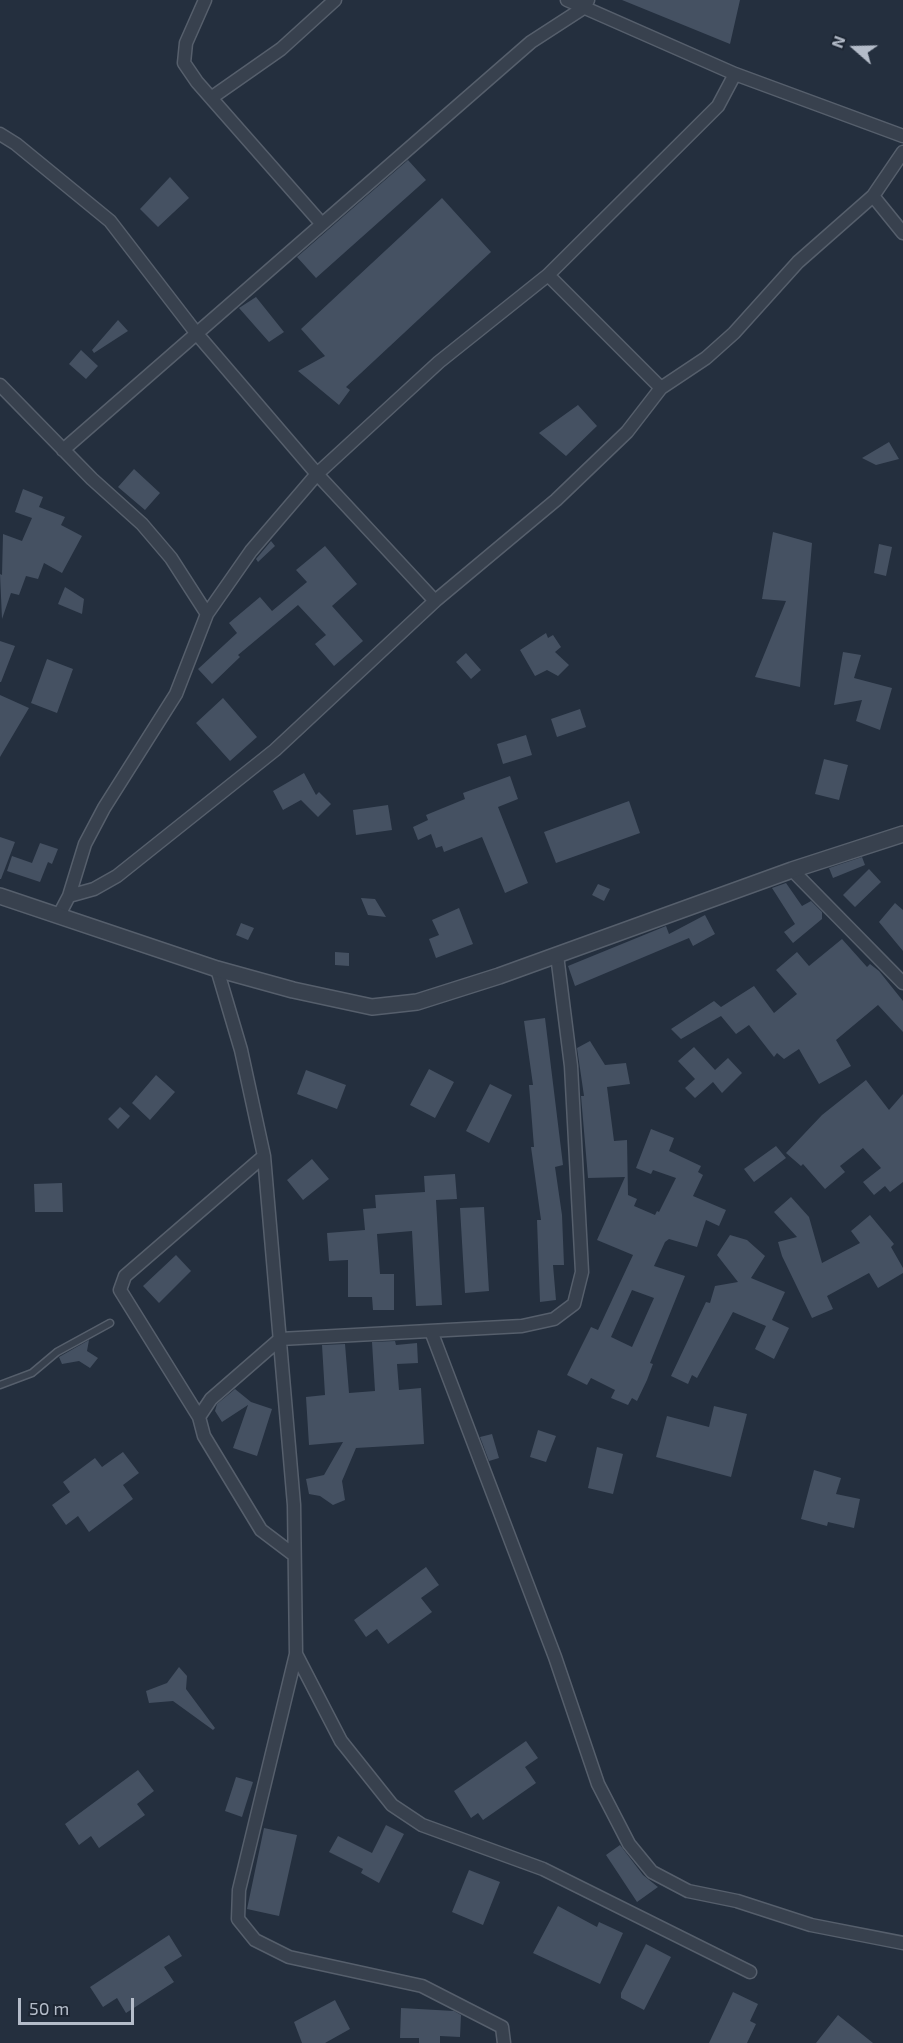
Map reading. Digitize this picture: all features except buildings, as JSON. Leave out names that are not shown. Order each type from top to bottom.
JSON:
[{"type":"street","points":[[205,0],[186,43],[184,63],[211,98],[321,223]]},
{"type":"street","points":[[211,98],[281,49],[335,0]]},
{"type":"street","points":[[567,0],[587,4],[735,74],[903,136]]},
{"type":"street","points":[[63,450],[531,42],[587,4]]},
{"type":"street","points":[[59,915],[69,896],[85,844],[104,808],[176,694],[207,615],[251,551],[317,474],[439,362],[548,275],[718,106],[735,74]]},
{"type":"street","points":[[0,134],[16,144],[110,220],[196,334],[317,474],[435,601]]},
{"type":"street","points":[[69,896],[94,889],[117,876],[275,750],[435,601],[556,500],[627,432],[661,388],[706,358],[734,333],[798,262],[873,196],[903,152]]},
{"type":"street","points":[[873,196],[903,233]]},
{"type":"street","points":[[548,275],[661,388]]},
{"type":"street","points":[[0,385],[63,450],[142,524],[171,558],[207,615]]},
{"type":"street","points":[[0,896],[217,969],[293,990],[372,1007],[417,1002],[557,955],[792,870],[903,834]]},
{"type":"street","points":[[792,870],[903,983]]},
{"type":"street","points":[[199,1417],[211,1399],[280,1339],[522,1326],[554,1320],[574,1304],[582,1272],[571,1066],[557,955]]},
{"type":"street","points":[[217,969],[241,1050],[264,1156],[294,1504],[296,1654],[239,1890],[238,1919],[255,1940],[289,1957],[422,1986],[502,2026],[504,2043]]},
{"type":"street","points":[[264,1156],[125,1276],[120,1290],[199,1417],[204,1436],[261,1530],[294,1555]]},
{"type":"street","points":[[431,1331],[548,1636],[598,1784],[629,1844],[652,1872],[688,1891],[737,1901],[812,1925],[903,1942]]},
{"type":"street","points":[[296,1654],[341,1741],[392,1805],[422,1825],[543,1869],[750,1972]]},
{"type":"lane","points":[[0,1385],[32,1373],[57,1352],[110,1323]]}]
